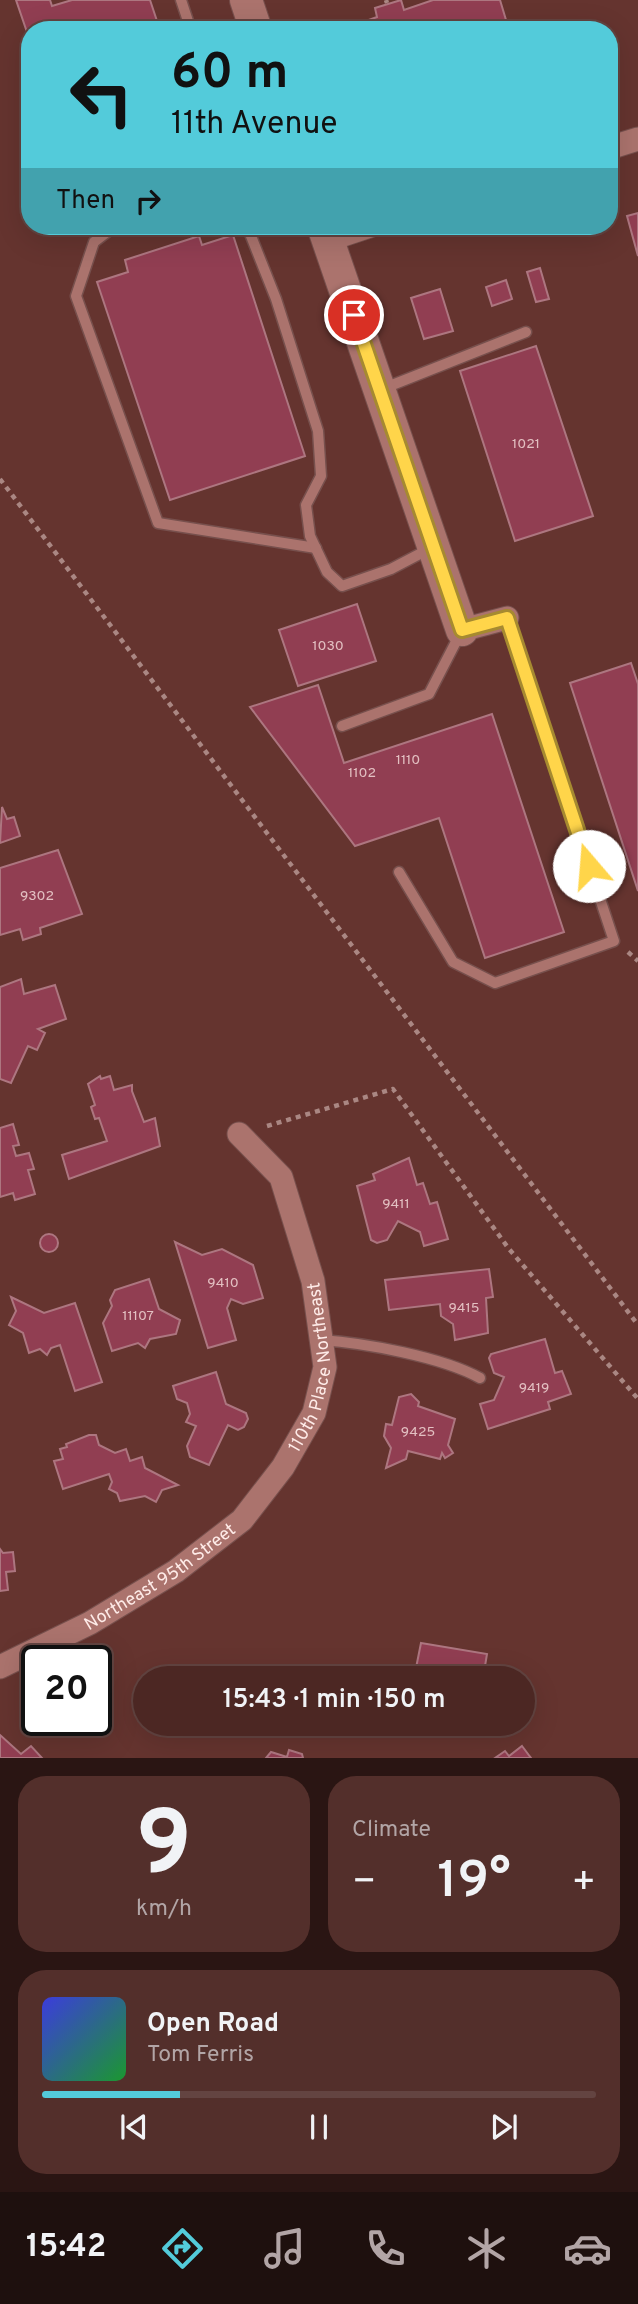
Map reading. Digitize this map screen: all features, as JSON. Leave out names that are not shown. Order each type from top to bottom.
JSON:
[{"type":"street","points":[[246,0],[253,21]]},
{"type":"street","points":[[618,145],[638,139]]},
{"type":"street","points":[[326,235],[462,630],[507,618]]},
{"type":"street","name":"110th Place Northeast","points":[[239,1134],[281,1177],[313,1281],[325,1367],[314,1413],[283,1467],[242,1520]]},
{"type":"street","name":"Northeast 95th Street","points":[[0,1667],[90,1623],[176,1571],[242,1520]]},
{"type":"lane","points":[[181,0],[188,21]]},
{"type":"lane","points":[[103,235],[94,242],[76,296],[158,523],[316,548]]},
{"type":"lane","points":[[251,235],[276,299],[318,431],[321,476],[306,505],[310,536],[327,572],[342,586],[391,569],[433,547]]},
{"type":"lane","points":[[380,390],[526,332]]},
{"type":"lane","points":[[399,872],[453,962],[495,983],[614,941],[507,618]]},
{"type":"lane","points":[[342,726],[429,694],[462,630]]},
{"type":"lane","points":[[321,1340],[375,1347],[466,1370],[480,1378]]},
{"type":"path","points":[[0,479],[638,1325]]},
{"type":"path","points":[[239,1134],[393,1088],[509,1249],[638,1399]]},
{"type":"building","points":[[16,0],[50,0],[52,6],[72,0],[150,0],[157,21],[23,21]]},
{"type":"building","points":[[401,0],[404,10],[433,0],[500,0],[506,21],[366,21],[377,17],[375,8]]},
{"type":"building","points":[[638,213],[638,256],[627,216]]},
{"type":"building","points":[[233,235],[305,456],[170,500],[97,282],[128,272],[125,260],[199,236],[202,245]]},
{"type":"building","points":[[540,268],[549,299],[536,302],[527,272]]},
{"type":"building","points":[[506,280],[512,299],[492,306],[486,287]]},
{"type":"building","points":[[440,289],[453,331],[424,339],[411,298]]},
{"type":"building","points":[[536,346],[593,516],[515,541],[460,371]]},
{"type":"building","points":[[357,604],[376,661],[298,686],[279,630]]},
{"type":"building","points":[[631,663],[638,684],[638,891],[570,683]]},
{"type":"building","points":[[318,685],[344,763],[492,714],[564,932],[485,958],[439,818],[355,846],[250,707]]},
{"type":"building","points":[[2,807],[7,819],[14,817],[20,836],[0,843]]},
{"type":"building","points":[[58,850],[82,914],[40,928],[41,934],[23,940],[20,929],[0,935],[0,868]]},
{"type":"building","points":[[21,979],[24,994],[55,985],[66,1019],[38,1029],[45,1033],[37,1050],[28,1046],[11,1083],[0,1079],[0,987]]},
{"type":"building","points":[[100,1076],[101,1079],[110,1076],[114,1090],[132,1085],[144,1122],[155,1118],[160,1146],[69,1179],[62,1155],[107,1141],[99,1118],[95,1119],[91,1107],[95,1105],[88,1084]]},
{"type":"building","points":[[13,1124],[19,1145],[13,1146],[16,1156],[29,1153],[34,1169],[28,1170],[35,1194],[15,1200],[13,1193],[0,1197],[0,1128]]},
{"type":"building","points":[[409,1158],[417,1185],[423,1183],[430,1204],[437,1202],[448,1239],[424,1246],[420,1232],[398,1221],[387,1240],[377,1243],[371,1240],[357,1186],[375,1180],[373,1174]]},
{"type":"building","points":[[45,1234],[53,1234],[58,1243],[56,1250],[45,1252],[40,1247],[40,1239]]},
{"type":"building","points":[[175,1242],[202,1255],[222,1249],[253,1265],[263,1298],[243,1304],[231,1299],[227,1308],[236,1340],[208,1348]]},
{"type":"building","points":[[489,1269],[493,1297],[486,1298],[488,1333],[455,1340],[453,1324],[441,1316],[440,1304],[389,1310],[385,1280]]},
{"type":"building","points":[[149,1279],[159,1309],[180,1320],[176,1334],[150,1339],[145,1348],[138,1343],[112,1351],[103,1323],[112,1306],[110,1300],[115,1290]]},
{"type":"building","points":[[11,1297],[44,1313],[75,1303],[102,1382],[75,1391],[60,1345],[51,1348],[47,1355],[40,1349],[29,1353],[23,1333],[9,1325],[16,1311]]},
{"type":"building","points":[[545,1339],[555,1373],[562,1371],[571,1394],[548,1402],[550,1409],[488,1429],[480,1404],[494,1400],[504,1377],[494,1373],[489,1358],[491,1354]]},
{"type":"building","points":[[216,1372],[226,1404],[246,1413],[248,1419],[244,1427],[238,1430],[228,1425],[209,1465],[190,1457],[187,1446],[196,1426],[186,1422],[190,1414],[187,1403],[177,1399],[173,1386]]},
{"type":"building","points":[[411,1394],[419,1402],[418,1406],[455,1419],[448,1445],[453,1453],[445,1458],[442,1453],[440,1459],[408,1451],[406,1459],[386,1468],[391,1448],[384,1436],[386,1424],[392,1425],[399,1397]]},
{"type":"building","points":[[96,1435],[99,1445],[115,1453],[126,1449],[130,1461],[142,1457],[145,1468],[178,1485],[162,1490],[156,1502],[145,1496],[120,1501],[117,1493],[109,1489],[112,1482],[109,1474],[63,1489],[54,1461],[63,1459],[60,1449],[67,1447],[66,1444]]},
{"type":"building","points":[[0,1549],[3,1553],[13,1552],[15,1571],[6,1572],[8,1590],[0,1591]]},
{"type":"building","points":[[421,1643],[487,1654],[485,1666],[416,1666]]},
{"type":"building","points":[[0,1735],[21,1754],[31,1746],[42,1758],[0,1758]]},
{"type":"building","points":[[522,1746],[531,1758],[495,1758],[505,1751],[509,1756]]},
{"type":"building","points":[[289,1750],[302,1754],[303,1758],[266,1758],[271,1752],[287,1757]]},
{"type":"route","points":[[354,315],[462,630],[507,618],[589,866]]}]
